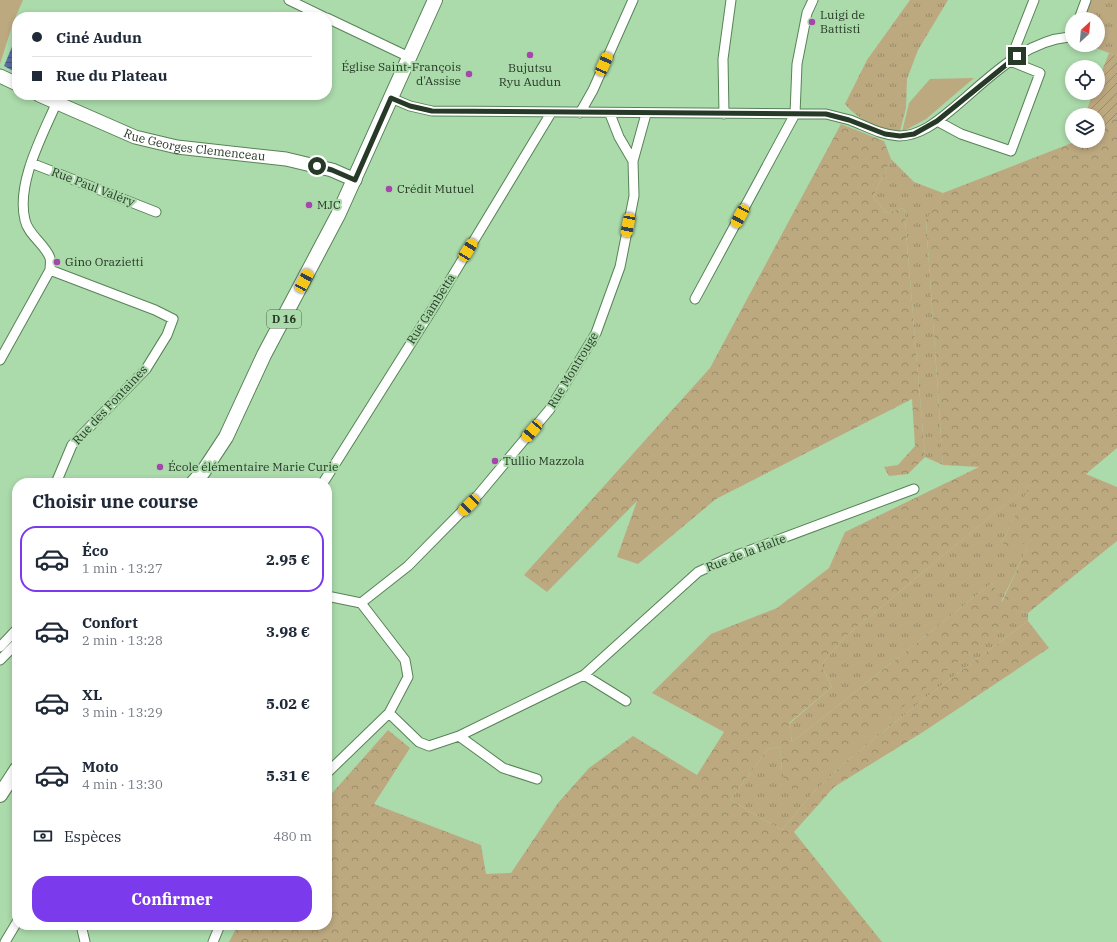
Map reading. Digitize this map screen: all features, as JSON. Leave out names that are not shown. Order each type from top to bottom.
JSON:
[{"type":"main road","name":"D 16","points":[[198,478],[226,437],[264,355],[355,180],[435,0]]},
{"type":"main road","points":[[0,76],[12,82]]},
{"type":"main road","name":"Rue Georges Clemenceau","points":[[48,100],[135,137],[177,147],[286,159],[332,170],[355,180]]},
{"type":"main road","points":[[0,795],[12,777]]},
{"type":"street","points":[[289,0],[314,12]]},
{"type":"street","points":[[580,113],[593,90],[633,0]]},
{"type":"street","points":[[724,114],[723,59],[731,0]]},
{"type":"street","points":[[695,299],[795,114],[797,64],[807,13],[813,0]]},
{"type":"street","points":[[1010,61],[1034,0]]},
{"type":"street","points":[[1082,12],[1086,0]]},
{"type":"street","points":[[332,21],[409,57]]},
{"type":"street","points":[[391,98],[410,106],[432,111],[610,114],[826,114],[849,120],[885,134],[900,136],[914,134],[937,121],[1010,61],[1025,52],[1051,41],[1065,38]]},
{"type":"street","points":[[937,121],[961,134],[1011,151],[1040,73],[1010,61]]},
{"type":"street","points":[[0,360],[50,270],[50,258],[32,234],[25,220],[24,192],[31,163],[56,104]]},
{"type":"street","name":"Rue Gambetta","points":[[326,478],[435,305],[551,113]]},
{"type":"street","name":"Rue Montrouge","points":[[610,114],[619,137],[633,161]]},
{"type":"street","name":"Rue Montrouge","points":[[361,603],[408,566],[479,494],[550,409],[592,340],[620,267],[634,196],[633,161],[646,114]]},
{"type":"street","name":"Rue Paul Valéry","points":[[31,163],[156,212]]},
{"type":"street","name":"Rue des Fontaines","points":[[50,270],[155,310],[173,319],[167,335],[146,369],[72,445],[58,478]]},
{"type":"street","name":"Rue de la Halte","points":[[389,713],[419,742],[429,746],[459,736],[584,675],[698,572],[731,558],[914,489]]},
{"type":"street","points":[[332,597],[361,603],[404,660],[408,677],[389,713],[332,768]]},
{"type":"street","points":[[0,647],[12,634]]},
{"type":"street","points":[[0,660],[12,648]]},
{"type":"street","points":[[584,675],[626,701]]},
{"type":"street","points":[[459,736],[503,768],[537,779]]},
{"type":"street","points":[[5,942],[12,930]]},
{"type":"street","points":[[82,930],[85,942]]},
{"type":"street","points":[[213,942],[218,930]]},
{"type":"green space","points":[[0,0],[23,0],[18,12],[12,12],[12,26],[0,64]]},
{"type":"green space","points":[[910,0],[948,0],[918,50],[907,79],[906,108],[900,131],[870,123],[857,115],[845,104],[867,60]]},
{"type":"green space","points":[[1086,0],[1117,0],[1117,56],[1105,51],[1105,12],[1082,12]]},
{"type":"green space","points":[[1109,53],[1117,56],[1117,116],[1105,127],[1105,108],[1088,108],[1090,100],[1105,100],[1105,63]]},
{"type":"green space","points":[[974,78],[926,119],[902,132],[909,103],[930,79]]},
{"type":"green space","points":[[1117,116],[1117,448],[1086,474],[1117,487],[1117,541],[1028,613],[1020,611],[808,784],[794,790],[786,786],[782,772],[780,747],[768,749],[730,800],[782,830],[812,794],[843,764],[938,688],[1028,621],[1049,648],[923,732],[834,787],[794,832],[882,942],[229,942],[235,930],[332,930],[332,793],[388,730],[410,748],[374,804],[481,845],[486,874],[511,873],[558,803],[589,768],[633,736],[697,775],[724,732],[652,693],[711,634],[777,608],[829,568],[845,532],[979,467],[943,465],[926,220],[943,193],[1065,146],[1065,148],[1105,148],[1105,127]],"holes":[[[1031,483],[1002,542],[1012,552],[1032,537],[1002,602],[992,583],[792,742],[789,723],[832,687],[821,665],[846,636]]]},
{"type":"green space","points":[[841,124],[884,141],[891,159],[873,197],[886,213],[904,208],[925,457],[908,474],[889,476],[884,467],[898,465],[915,446],[912,399],[716,499],[638,564],[617,557],[637,501],[547,592],[524,575],[710,368]]},
{"type":"green space","points":[[891,159],[914,182],[943,193],[926,221],[943,465],[925,457],[904,208],[886,213],[873,197]]},
{"type":"green space","points":[[1032,482],[1002,542],[1033,536],[1001,602],[992,583],[792,742],[789,724],[832,687],[821,665],[846,636]]},
{"type":"green space","points":[[1020,611],[1028,613],[1028,621],[938,688],[843,764],[812,794],[782,830],[730,800],[768,749],[780,747],[782,772]]},
{"type":"water","points":[[12,47],[12,70],[4,66]]},
{"type":"place","name":"Luigi de Battisti","points":[[812,22]]},
{"type":"place","name":"Bujutsu Ryu Audun","points":[[530,55]]},
{"type":"place","name":"Église Saint-François d'Assise","points":[[469,74]]},
{"type":"place","name":"Crédit Mutuel","points":[[389,189]]},
{"type":"place","name":"MJC","points":[[309,205]]},
{"type":"place","name":"Gino Orazietti","points":[[57,262]]},
{"type":"place","name":"Tullio Mazzola","points":[[495,461]]},
{"type":"place","name":"École élémentaire Marie Curie","points":[[160,467]]},
{"type":"route","points":[[317,166],[332,170],[355,180],[391,98],[410,106],[432,111],[826,114],[849,120],[885,134],[900,136],[914,134],[937,121],[1017,56]]}]
